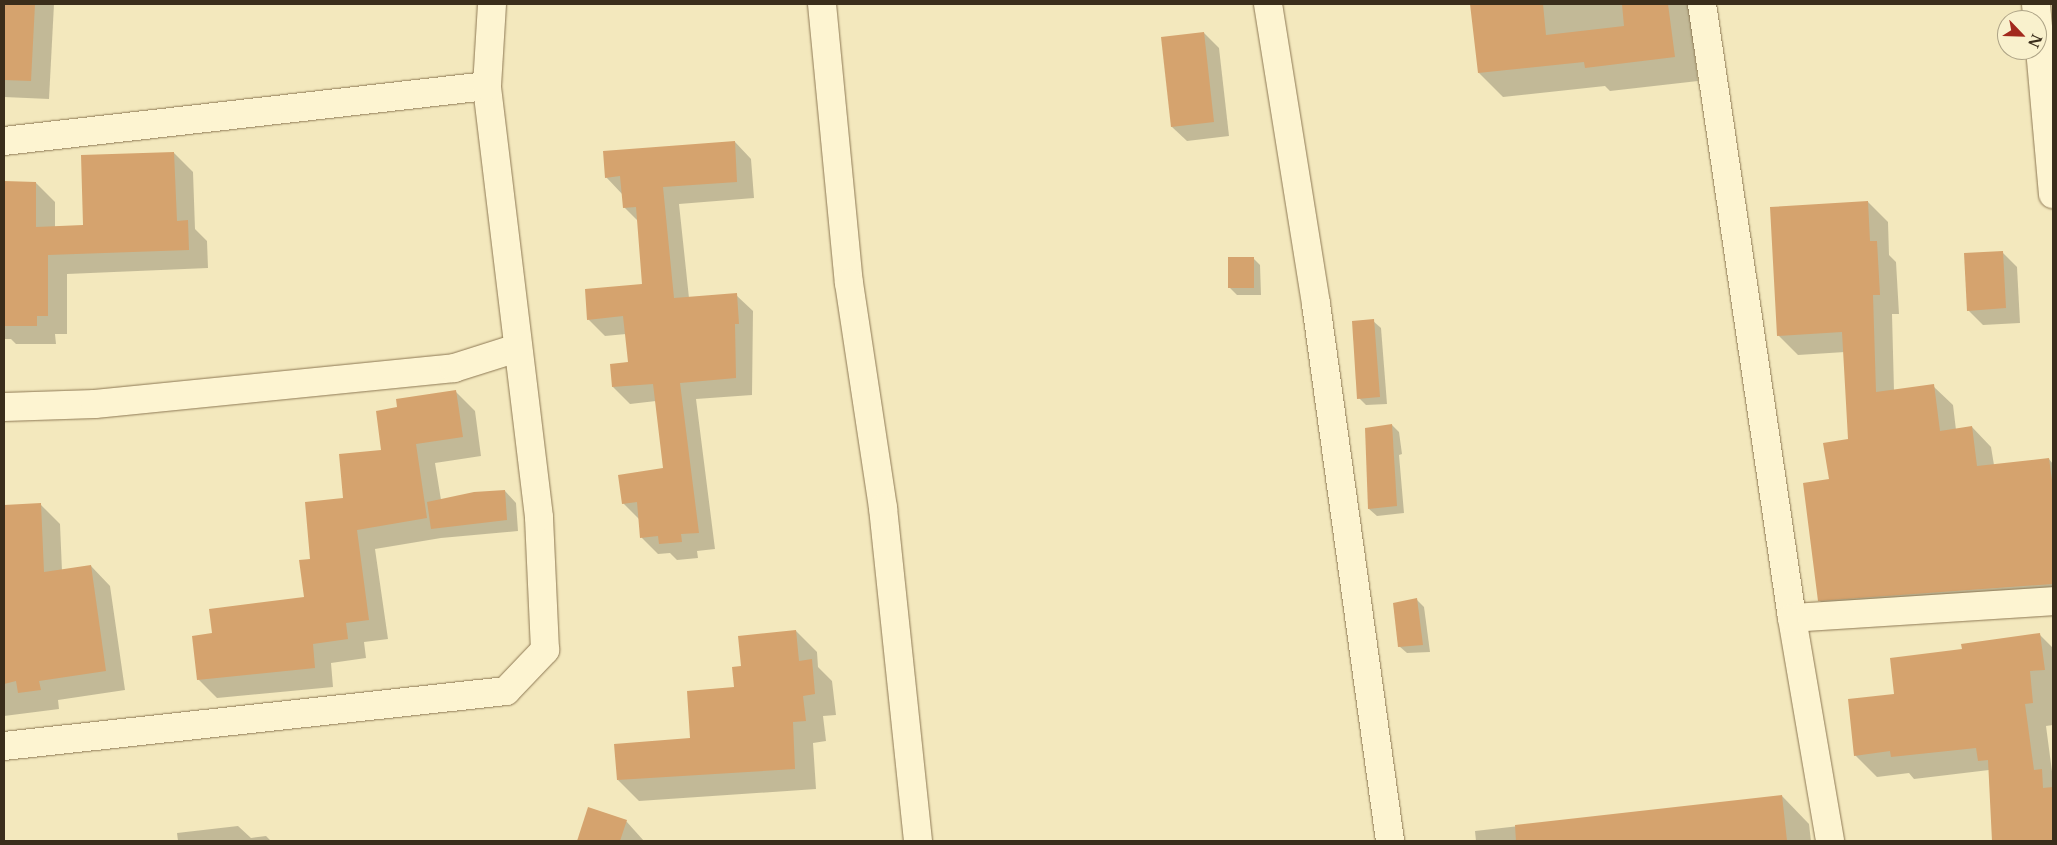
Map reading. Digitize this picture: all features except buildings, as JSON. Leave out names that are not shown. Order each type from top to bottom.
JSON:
[{"type":"street","points":[[4,746],[506,691],[545,650],[538,516],[487,86],[492,4]]},
{"type":"street","points":[[822,4],[849,283],[883,508],[918,841]]},
{"type":"street","points":[[1268,4],[1316,304],[1390,841]]},
{"type":"street","points":[[1702,4],[1792,618],[1830,841]]},
{"type":"street","points":[[2036,4],[2053,194]]},
{"type":"street","points":[[4,141],[487,86]]},
{"type":"street","points":[[4,408],[95,404],[454,368],[517,348]]},
{"type":"street","points":[[1792,618],[2053,601]]}]
